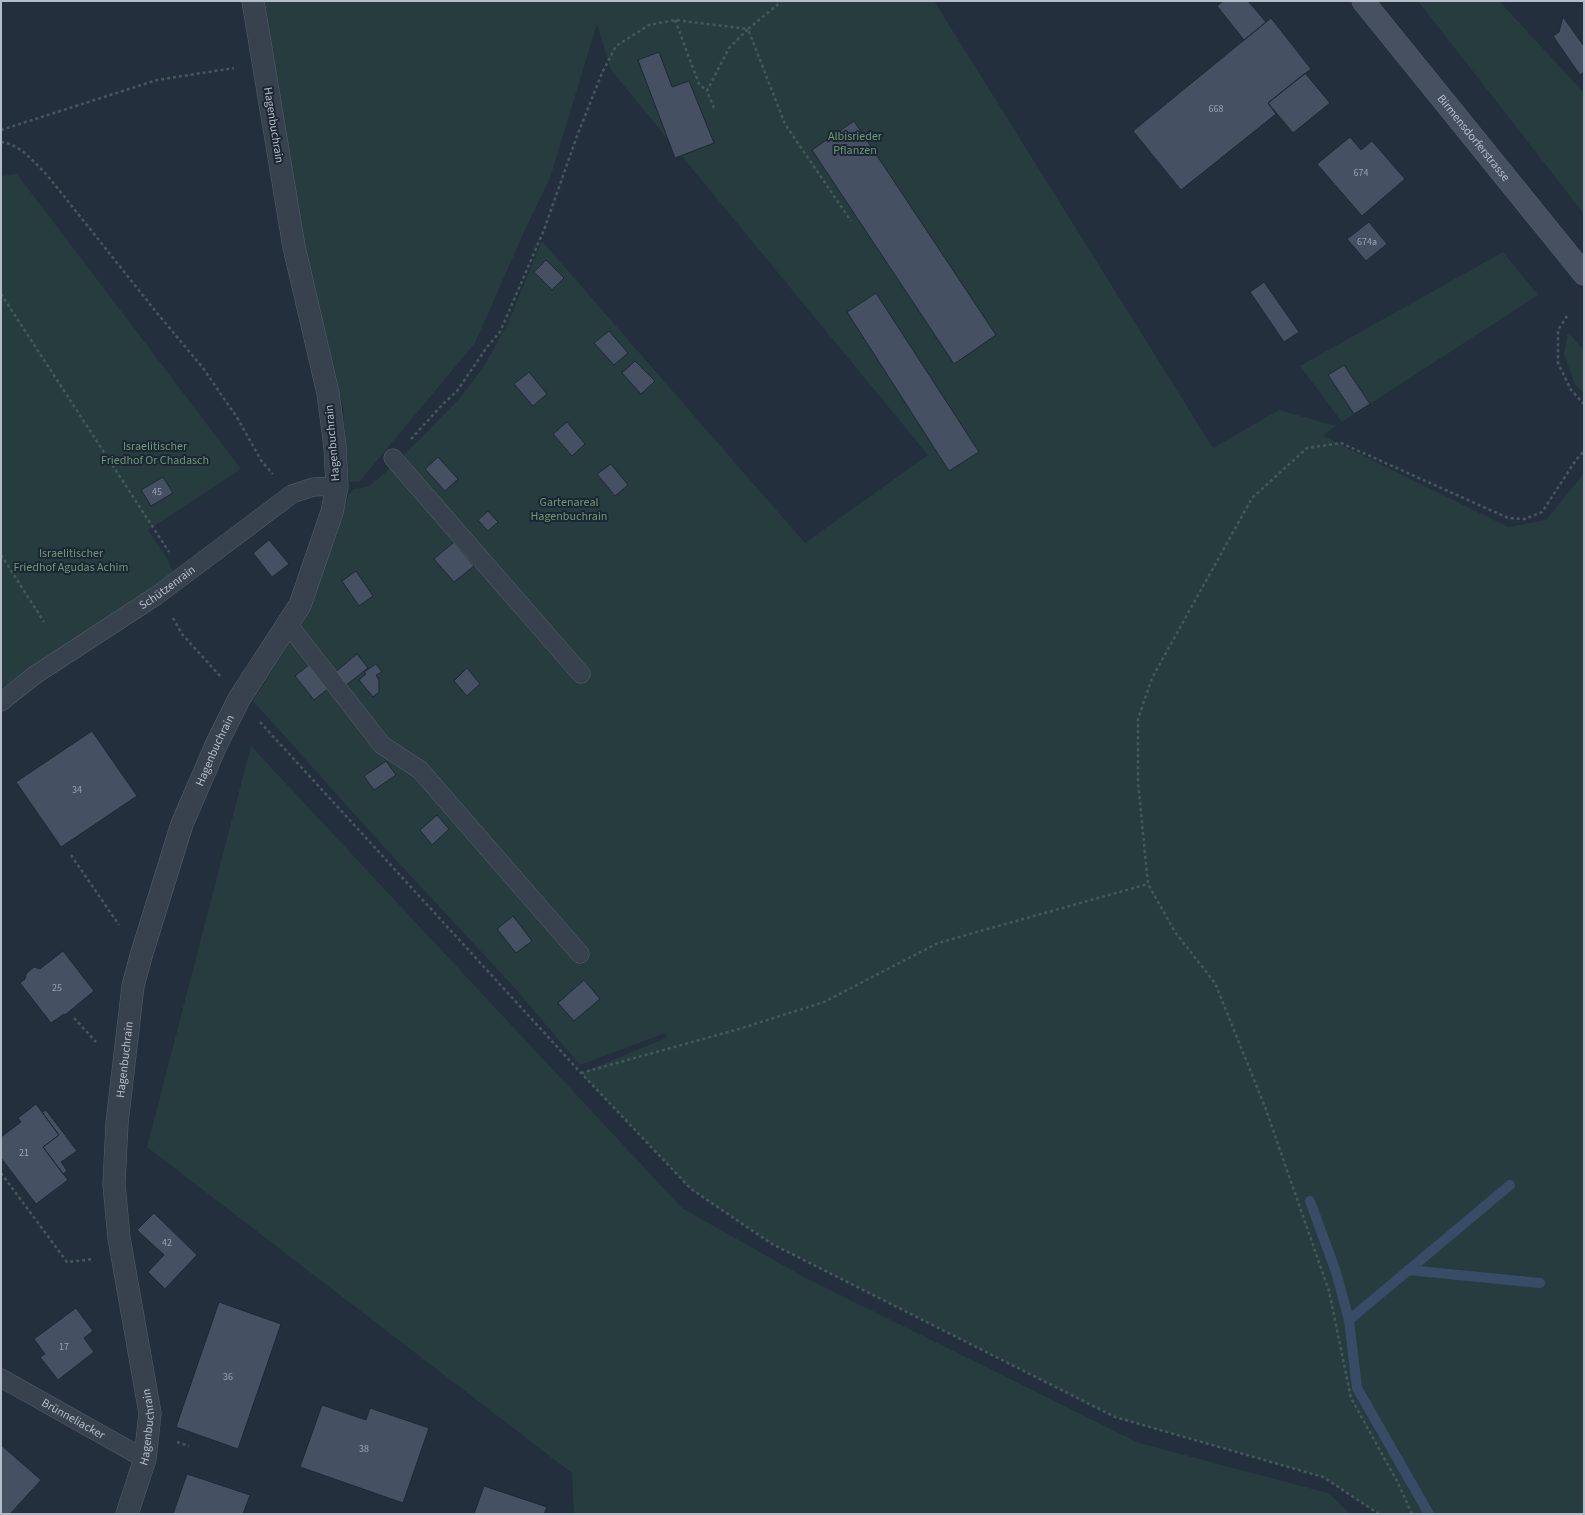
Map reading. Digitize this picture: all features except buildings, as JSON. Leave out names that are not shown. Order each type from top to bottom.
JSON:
[{"type":"main road","name":"Birmensdorferstrasse","points":[[1363,1],[1584,274]]},
{"type":"street","name":"Hagenbuchrain","points":[[126,1514],[145,1459],[150,1413],[119,1238],[114,1184],[117,1123],[133,986],[182,824],[217,743],[239,699],[300,605],[332,512],[337,486],[335,447],[328,393],[294,246],[253,1]]},
{"type":"lane","points":[[393,458],[581,674]]},
{"type":"lane","name":"Schützenrain","points":[[1,702],[35,675],[156,596],[292,494],[312,487],[337,486]]},
{"type":"lane","points":[[288,624],[382,745],[420,770],[580,954]]},
{"type":"lane","name":"Brünneliacker","points":[[1,1378],[145,1459]]},
{"type":"path","points":[[707,90],[729,48],[748,29],[782,1]]},
{"type":"path","points":[[457,391],[487,347],[500,332],[544,230],[577,136],[602,73],[616,46],[649,25],[675,20],[748,29]]},
{"type":"path","points":[[675,20],[699,84],[707,90],[714,108]]},
{"type":"path","points":[[748,29],[785,124],[851,221]]},
{"type":"path","points":[[1,130],[157,80],[264,63]]},
{"type":"path","points":[[1,142],[16,147],[30,158],[47,175],[157,313],[203,368],[238,419],[262,462],[292,494]]},
{"type":"path","points":[[1,294],[183,575]]},
{"type":"path","points":[[1567,316],[1558,330],[1558,363],[1571,390],[1584,404]]},
{"type":"path","points":[[1412,1514],[1398,1483],[1352,1398],[1329,1291],[1265,1107],[1215,983],[1175,932],[1148,884],[1138,782],[1138,719],[1152,678],[1252,498],[1307,448],[1341,443],[1508,518],[1525,519],[1542,512],[1576,460],[1584,451]]},
{"type":"path","points":[[1,555],[44,622]]},
{"type":"path","points":[[171,615],[182,634],[239,699],[581,1073],[691,1189],[772,1244],[1116,1417],[1322,1477],[1380,1514]]},
{"type":"path","points":[[71,855],[141,956]]},
{"type":"path","points":[[581,1073],[739,1029],[824,1002],[938,943],[1148,884]]},
{"type":"path","points":[[1,1172],[67,1262],[98,1259]]},
{"type":"green space","points":[[265,1],[934,1],[1213,448],[1279,410],[1336,426],[1323,436],[1508,527],[1546,520],[1584,473],[1584,1514],[1379,1514],[1323,1477],[1115,1417],[772,1244],[691,1189],[581,1073],[668,1037],[665,1033],[580,1065],[514,987],[384,847],[253,701],[310,610],[348,496],[354,489],[368,487],[394,465],[459,399],[483,368],[507,325],[542,241],[805,543],[928,455],[611,70],[597,24],[550,178],[524,232],[475,343],[359,482],[349,481],[343,408],[301,232]]},
{"type":"green space","points":[[1418,1],[1499,1],[1584,93],[1584,214]]},
{"type":"green space","points":[[17,174],[241,469],[148,530],[168,560],[175,577],[1,689],[1,176]]},
{"type":"green space","points":[[1503,252],[1538,295],[1342,422],[1300,366]]},
{"type":"green space","points":[[1568,332],[1584,350],[1584,393],[1575,384],[1564,355]]},
{"type":"green space","points":[[251,746],[682,1208],[802,1276],[1139,1443],[1328,1493],[1351,1514],[574,1514],[572,1473],[147,1147]]},
{"type":"waterway","points":[[1349,1320],[1510,1185]]},
{"type":"waterway","points":[[1310,1201],[1336,1272],[1349,1320],[1357,1388],[1429,1514]]},
{"type":"waterway","points":[[1408,1270],[1540,1283]]},
{"type":"park label","name":"Albisrieder Pflanzen","points":[[855,143]]},
{"type":"park label","name":"Israelitischer Friedhof Or Chadasch","points":[[155,453]]},
{"type":"park label","name":"Gartenareal Hagenbuchrain","points":[[569,509]]},
{"type":"park label","name":"Israelitischer Friedhof Agudas Achim","points":[[71,560]]}]
